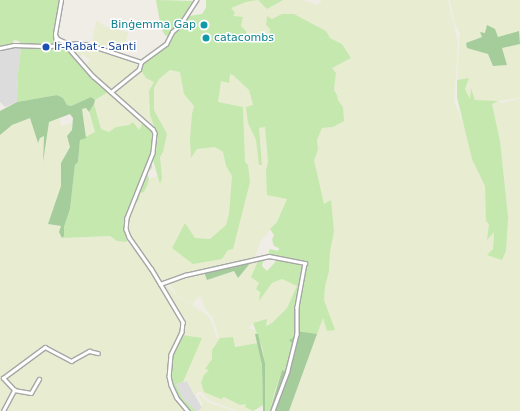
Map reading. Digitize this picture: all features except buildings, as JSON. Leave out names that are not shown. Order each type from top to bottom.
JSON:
[{"type":"street","points":[[56,45],[55,34],[61,0]]},
{"type":"street","points":[[111,92],[139,69],[141,62],[166,44],[172,32],[180,25],[196,0]]},
{"type":"street","points":[[55,34],[58,40],[66,44],[93,76],[150,124],[155,133],[153,154],[127,218],[126,229],[129,237],[183,322],[182,332],[172,355],[170,376],[171,385],[177,398],[188,411]]},
{"type":"street","points":[[0,48],[14,45],[90,45],[141,62]]},
{"type":"street","points":[[160,284],[185,276],[269,256],[305,263],[298,307],[297,334],[288,371],[273,411]]},
{"type":"street","points":[[39,379],[31,393],[14,390],[3,378],[45,347],[71,361],[89,351],[98,353]]},
{"type":"street","points":[[3,411],[14,390]]},
{"type":"shaded area","points":[[21,47],[17,102],[5,107],[0,102],[0,49]]},
{"type":"shaded area","points":[[187,381],[202,408],[198,411],[195,411],[183,399],[176,384]]},
{"type":"green space","points":[[0,0],[59,0],[53,43],[50,45],[20,44],[19,41],[14,40],[13,43],[0,46]]},
{"type":"green space","points":[[156,0],[194,1],[181,23],[168,37],[164,34],[161,27]]},
{"type":"green space","points":[[206,0],[258,0],[246,2],[231,8],[235,13],[233,16],[243,17],[241,26],[246,31],[248,39],[270,34],[270,29],[266,25],[267,16],[272,19],[282,14],[294,14],[326,31],[330,38],[342,44],[351,58],[332,68],[336,73],[334,90],[343,107],[344,121],[333,127],[322,128],[317,140],[318,150],[314,160],[324,204],[331,200],[334,231],[324,300],[335,330],[327,331],[323,318],[317,334],[305,333],[292,343],[285,371],[282,370],[270,411],[265,411],[265,363],[262,347],[253,323],[267,319],[266,326],[272,323],[287,308],[297,286],[282,279],[272,283],[259,301],[260,292],[256,289],[259,283],[251,277],[259,259],[264,258],[262,266],[267,271],[280,257],[268,254],[270,249],[278,251],[279,248],[274,246],[272,240],[274,235],[270,229],[277,222],[287,199],[267,195],[266,170],[268,162],[265,127],[259,128],[262,165],[259,165],[256,140],[248,123],[246,107],[253,105],[249,90],[230,74],[229,83],[221,81],[218,102],[243,107],[245,162],[248,165],[250,182],[233,249],[228,250],[222,259],[193,264],[172,248],[185,223],[195,238],[210,239],[226,225],[229,214],[232,176],[226,166],[223,152],[215,147],[197,149],[191,158],[190,139],[194,106],[184,94],[180,72],[170,70],[159,79],[154,88],[154,110],[167,134],[163,152],[160,157],[162,178],[160,184],[153,160],[156,132],[150,115],[149,91],[154,82],[146,78],[140,69],[142,63],[169,44],[169,40],[173,34],[189,16],[202,14],[206,8]]},
{"type":"green space","points":[[258,0],[267,9],[283,0],[303,0],[317,5],[322,0],[448,0],[458,44],[454,102],[466,130],[472,158],[485,186],[485,202],[490,224],[488,239],[494,231],[493,249],[502,260],[508,217],[500,141],[492,104],[497,101],[475,100],[471,89],[470,100],[465,89],[469,78],[457,80],[460,33],[454,22],[450,0],[520,0],[520,98],[498,101],[502,103],[520,99],[520,411],[289,411],[323,317],[327,331],[334,329],[324,300],[334,231],[331,200],[324,204],[314,160],[318,150],[317,140],[322,128],[334,127],[340,122],[343,107],[334,90],[336,73],[332,68],[351,58],[342,44],[330,38],[326,31],[294,14],[282,14],[272,19],[267,16],[266,25],[270,29],[270,34],[247,39],[246,31],[233,16],[230,8],[246,2]]},
{"type":"green space","points":[[258,0],[283,0],[267,9]]},
{"type":"green space","points":[[96,20],[106,27],[128,32],[124,52],[92,43]]},
{"type":"green space","points":[[487,25],[495,29],[498,37],[519,31],[520,44],[502,48],[507,65],[493,66],[488,54],[467,48],[466,43],[482,37],[480,32],[485,33]]},
{"type":"green space","points":[[76,45],[107,51],[136,63],[138,68],[154,82],[150,115],[153,126],[96,77],[86,65],[90,60],[83,54],[79,58],[68,46]]},
{"type":"green space","points":[[65,46],[93,78],[108,92],[95,100],[91,97],[71,106],[67,105],[63,98],[57,95],[17,102],[21,47]]},
{"type":"green space","points":[[170,70],[180,72],[184,94],[194,106],[190,139],[191,158],[197,149],[215,147],[223,152],[226,166],[232,176],[229,214],[226,225],[210,239],[195,238],[185,223],[172,248],[222,259],[245,162],[243,107],[218,102],[221,81],[230,74],[249,90],[253,105],[248,123],[256,140],[259,164],[262,165],[259,128],[265,127],[268,162],[266,170],[287,199],[277,222],[261,240],[255,257],[184,274],[162,282],[159,281],[127,229],[127,220],[133,206],[139,200],[140,193],[144,192],[149,179],[158,176],[160,183],[162,178],[160,157],[163,152],[167,134],[154,110],[154,88],[159,79]]},
{"type":"green space","points":[[469,78],[465,89],[470,99],[471,88],[475,100],[498,101],[492,104],[500,141],[508,217],[506,251],[502,260],[487,255],[493,249],[494,232],[487,240],[489,224],[486,221],[485,186],[472,159],[457,97],[457,80]]},
{"type":"green space","points":[[108,92],[144,121],[139,130],[129,125],[116,127],[109,132],[101,129],[94,104],[95,100]]},
{"type":"green space","points":[[57,95],[63,98],[67,105],[71,106],[91,97],[95,100],[89,112],[86,108],[82,109],[86,138],[80,140],[78,162],[75,165],[70,209],[64,227],[64,236],[62,238],[59,232],[61,226],[48,224],[61,186],[61,163],[70,147],[67,136],[72,130],[73,118],[70,114],[49,122],[43,162],[44,136],[40,138],[38,143],[30,118],[12,125],[0,135],[0,111],[17,102]]},
{"type":"green space","points":[[94,104],[101,129],[109,132],[116,127],[129,125],[133,122],[139,130],[144,121],[153,132],[151,155],[124,225],[127,242],[117,241],[110,236],[62,238],[64,236],[64,227],[70,209],[75,165],[78,162],[80,140],[95,132],[89,112]]},
{"type":"green space","points":[[86,108],[95,132],[86,138],[81,114],[82,109]]},
{"type":"green space","points":[[30,118],[38,142],[40,138],[45,136],[43,156],[49,122],[60,118],[61,126],[72,123],[72,130],[67,136],[70,147],[61,163],[61,186],[48,224],[61,226],[62,238],[110,236],[117,241],[127,242],[134,247],[151,271],[181,322],[181,329],[171,351],[168,374],[169,385],[176,398],[186,411],[0,411],[0,135],[12,125]]},
{"type":"green space","points":[[152,157],[152,168],[147,173],[149,179],[147,186],[144,192],[140,193],[139,200],[133,206]]},
{"type":"green space","points":[[259,259],[255,281],[259,283],[259,300],[272,283],[282,279],[297,286],[287,308],[272,323],[266,326],[253,323],[249,328],[256,330],[258,334],[255,335],[258,343],[234,347],[232,337],[220,338],[212,350],[212,360],[207,368],[209,369],[224,397],[240,405],[246,404],[245,407],[253,411],[237,411],[209,400],[200,391],[194,395],[187,381],[183,382],[201,338],[182,335],[184,323],[162,285],[166,284],[178,298],[206,314],[210,319],[217,338],[219,338],[213,318],[206,310],[200,296],[194,301],[193,306],[178,297],[169,282],[204,272],[208,280],[234,271],[238,278],[252,261]]},
{"type":"green space","points":[[252,261],[238,278],[234,271],[207,280],[204,272]]},
{"type":"green space","points":[[296,331],[317,334],[289,411],[270,411],[282,370],[285,371],[292,343],[289,340],[293,338]]},
{"type":"green space","points":[[255,334],[258,334],[265,363],[265,411],[263,411],[262,365]]},
{"type":"green space","points":[[182,335],[202,338],[183,382],[176,384],[183,399],[196,411],[190,411],[179,398],[171,383],[172,355]]},
{"type":"green space","points":[[233,337],[235,347],[258,343],[262,365],[263,405],[253,411],[245,407],[246,404],[240,405],[224,397],[221,399],[204,392],[201,383],[204,375],[209,370],[205,369],[212,359],[212,350],[220,338]]},
{"type":"green space","points":[[198,395],[201,395],[207,402],[234,411],[198,411],[202,408],[201,406],[203,404]]},
{"type":"place","name":"Binġemma Gap","points":[[204,25]]},
{"type":"place","name":"catacombs","points":[[206,38]]},
{"type":"place","name":"Ir-Rabat - Santi","points":[[46,47]]}]
